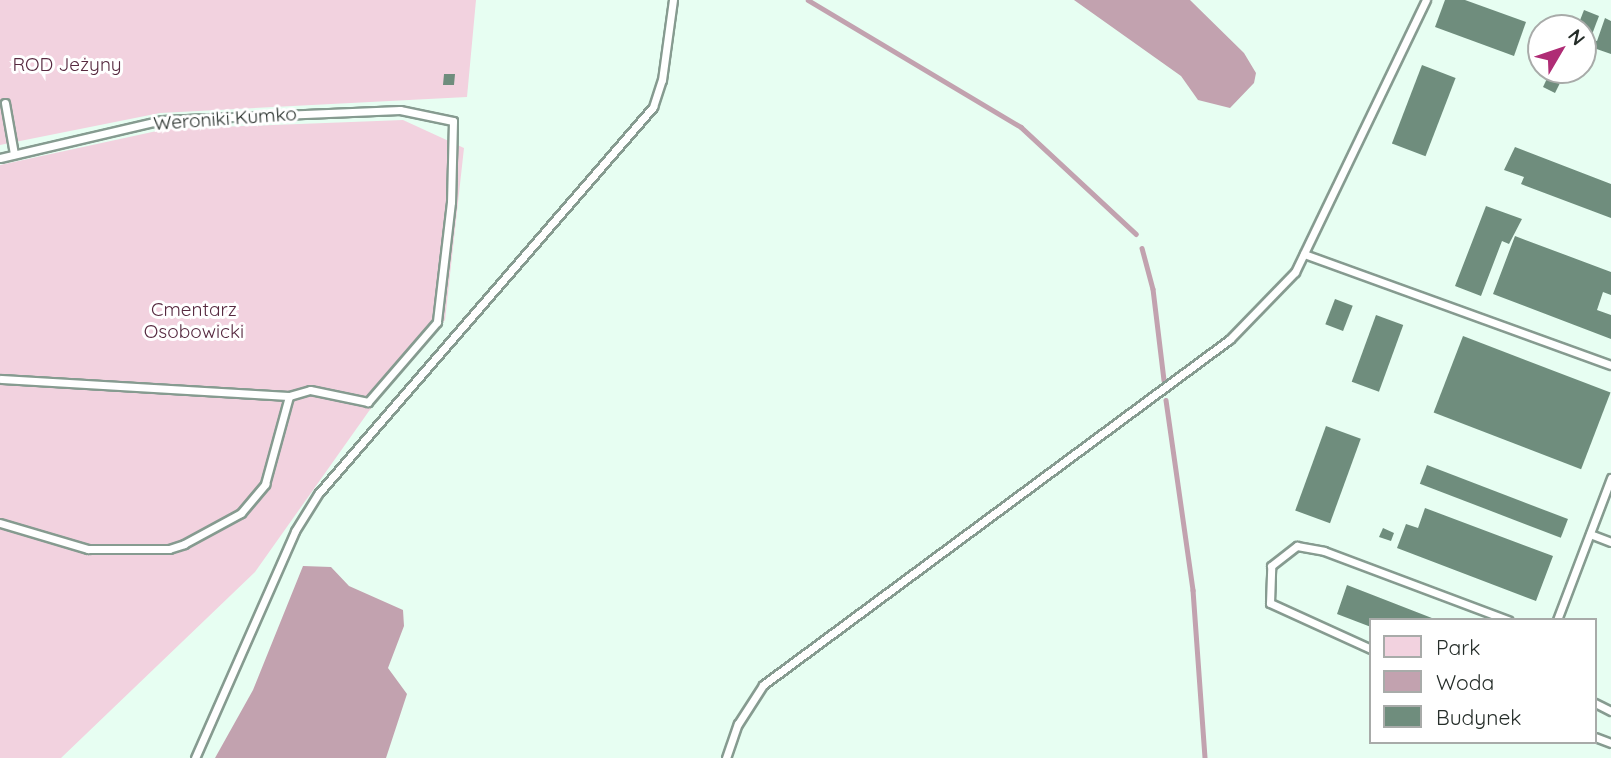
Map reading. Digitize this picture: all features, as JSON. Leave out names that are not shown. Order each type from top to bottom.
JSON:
[{"type":"lane","points":[[195,758],[295,531],[318,494],[653,107],[662,80],[673,0]]},
{"type":"lane","points":[[726,758],[737,724],[763,685],[1230,339],[1295,272],[1426,0]]},
{"type":"lane","points":[[5,103],[14,154]]},
{"type":"lane","name":"Weroniki Kumko","points":[[0,158],[162,120],[400,110],[453,121],[451,202],[437,322],[368,402],[310,390],[289,396]]},
{"type":"lane","points":[[1304,254],[1611,365]]},
{"type":"lane","points":[[0,379],[289,396],[265,484],[231,520],[184,544],[169,549],[88,549],[0,523]]},
{"type":"lane","points":[[1558,618],[1611,478]]},
{"type":"lane","points":[[1590,534],[1611,542]]},
{"type":"lane","points":[[1370,649],[1286,614],[1270,603],[1271,566],[1297,546],[1324,551],[1503,618]]},
{"type":"green space","name":"ROD Jeżyny","points":[[0,0],[476,0],[467,97],[160,113],[0,145]]},
{"type":"green space","name":"Cmentarz Osobowicki","points":[[403,120],[464,148],[445,320],[369,411],[255,572],[61,758],[0,758],[0,165],[166,129]]},
{"type":"water","points":[[1074,0],[1190,0],[1244,53],[1256,73],[1254,83],[1230,108],[1198,100],[1181,76]]},
{"type":"water","points":[[303,566],[331,567],[349,586],[403,610],[404,626],[388,668],[407,694],[386,758],[215,758],[253,690]]},
{"type":"building","points":[[1445,0],[1465,0],[1526,22],[1514,56],[1435,27]]},
{"type":"building","points":[[1605,18],[1611,21],[1611,54],[1597,49]]},
{"type":"building","points":[[1422,65],[1456,78],[1426,156],[1392,143]]},
{"type":"building","points":[[444,74],[455,74],[454,85],[443,85]]},
{"type":"building","points":[[1544,84],[1560,84],[1555,93],[1543,87]]},
{"type":"building","points":[[1515,147],[1611,184],[1611,218],[1521,184],[1524,177],[1504,170]]},
{"type":"building","points":[[1486,206],[1522,219],[1509,244],[1502,241],[1481,296],[1455,286]]},
{"type":"building","points":[[1515,236],[1611,272],[1611,295],[1603,292],[1597,310],[1611,315],[1611,339],[1493,294]]},
{"type":"building","points":[[1335,299],[1353,306],[1343,331],[1325,324]]},
{"type":"building","points":[[1376,315],[1403,325],[1379,392],[1352,382]]},
{"type":"building","points":[[1463,336],[1611,393],[1581,469],[1434,413]]},
{"type":"building","points":[[1326,426],[1361,439],[1330,523],[1295,511]]},
{"type":"building","points":[[1427,465],[1568,519],[1561,538],[1420,484]]},
{"type":"building","points":[[1425,508],[1553,556],[1536,601],[1397,548],[1406,524],[1418,528]]},
{"type":"building","points":[[1383,528],[1394,533],[1391,541],[1379,537]]},
{"type":"building","points":[[1347,585],[1432,618],[1370,618],[1370,627],[1337,614]]},
{"type":"waterway","points":[[808,0],[1021,127],[1136,234]]},
{"type":"waterway","points":[[1142,248],[1153,289],[1164,380]]},
{"type":"waterway","points":[[1166,400],[1193,590],[1205,758]]}]
